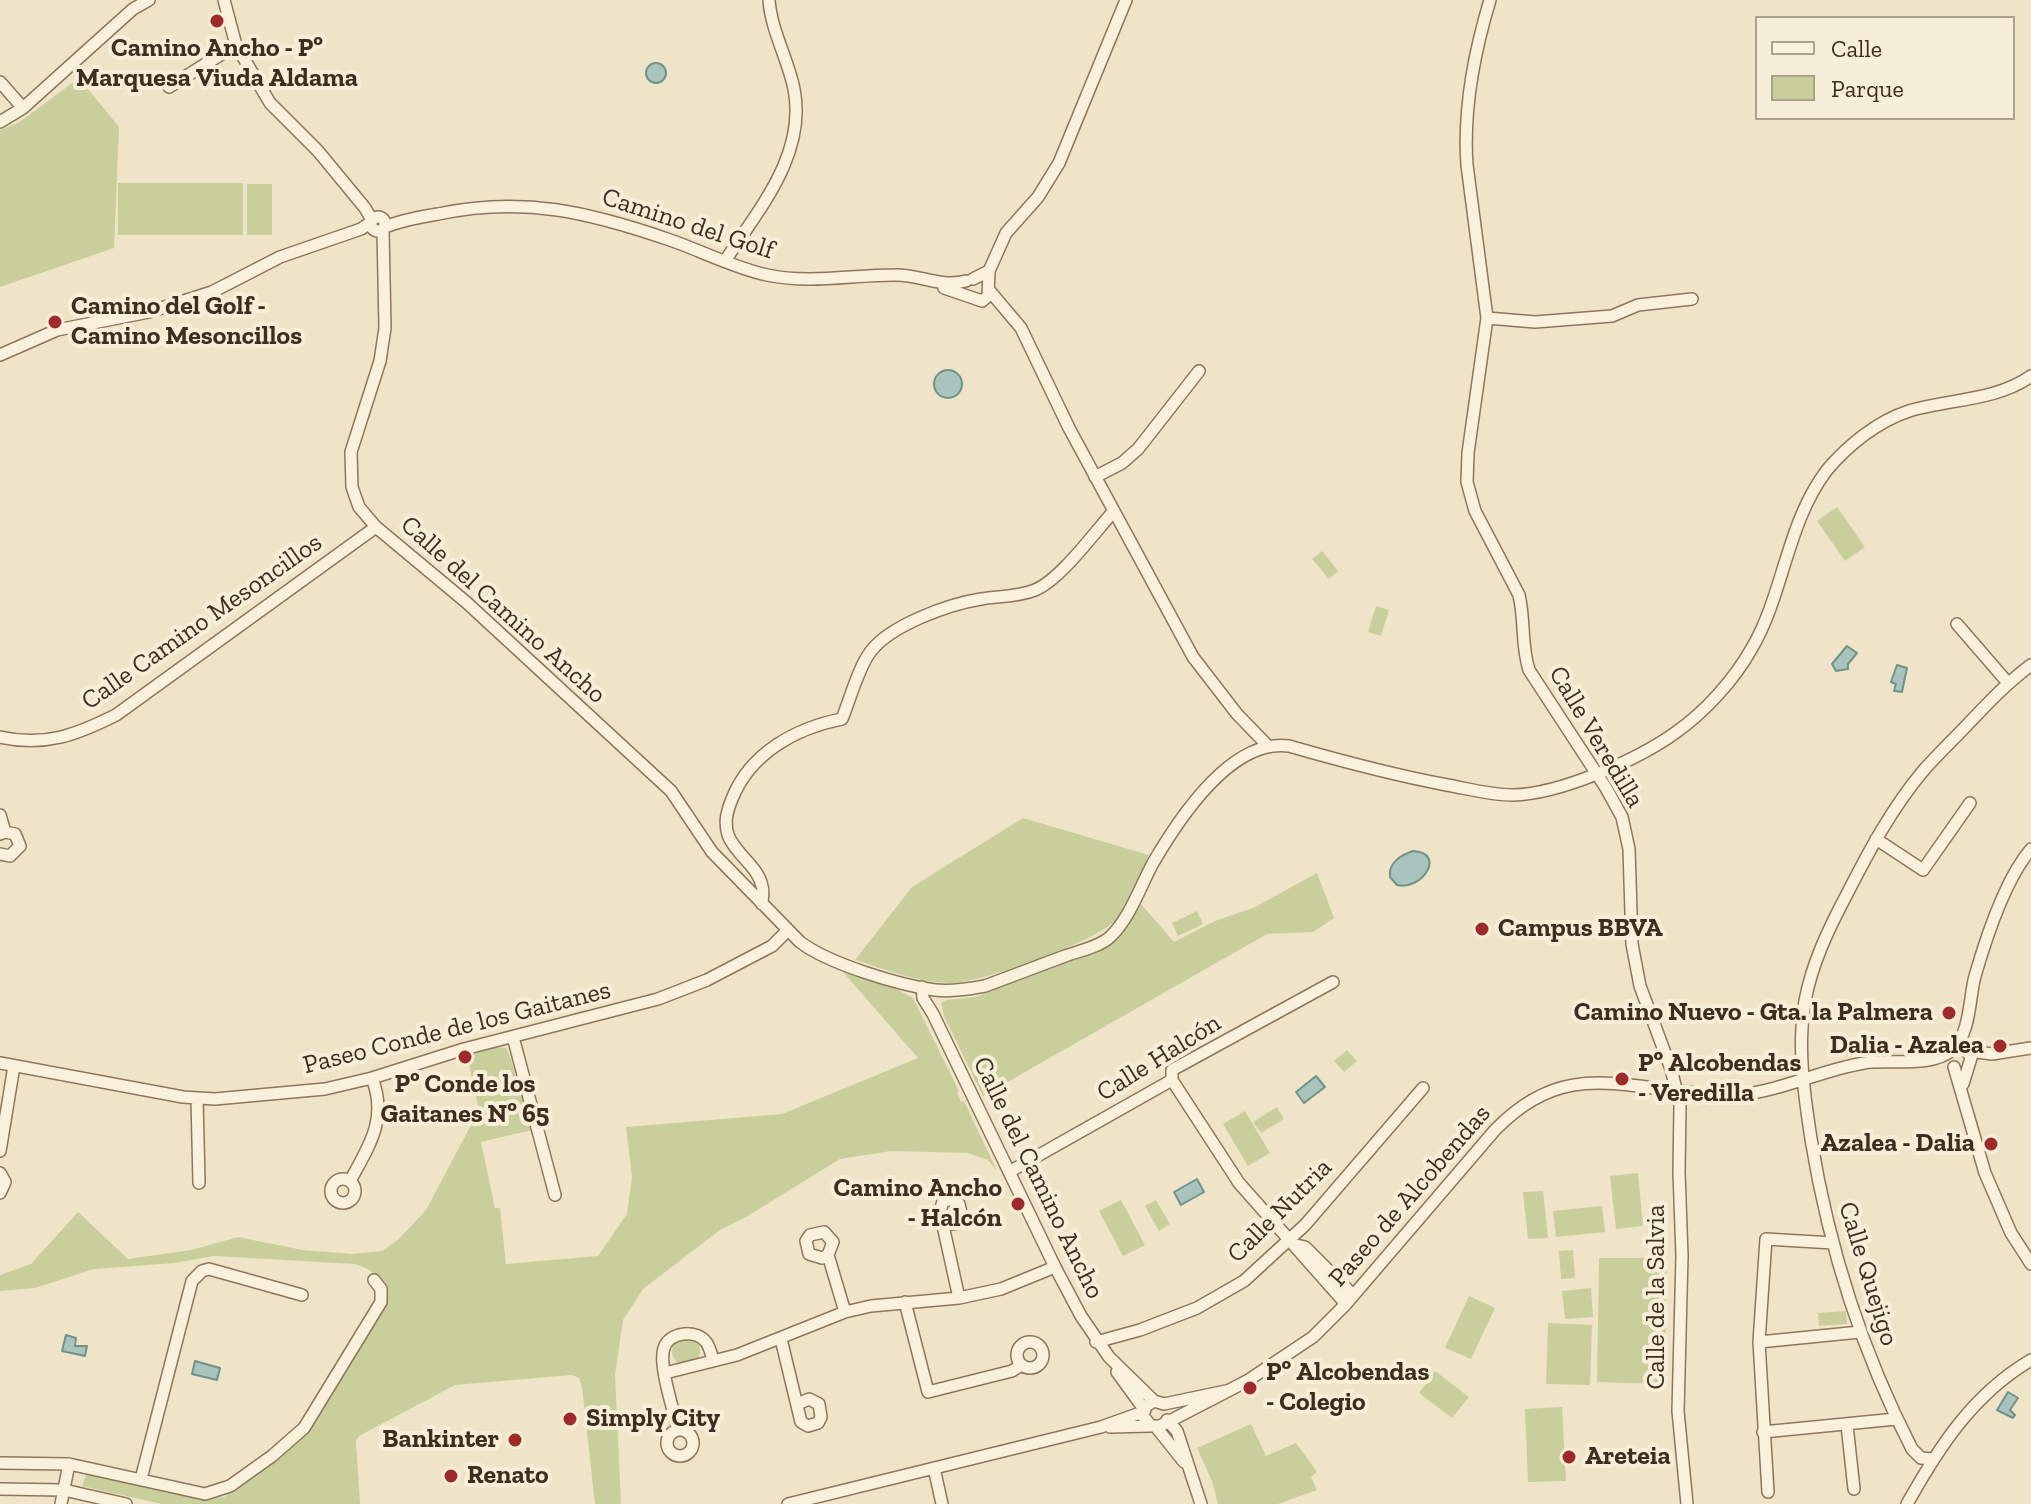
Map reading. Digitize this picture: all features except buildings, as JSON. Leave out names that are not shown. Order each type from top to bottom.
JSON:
[{"type":"street","points":[[0,122],[23,108],[133,9],[149,0]]},
{"type":"street","points":[[224,0],[236,45],[270,103],[318,151],[378,225]]},
{"type":"street","points":[[725,261],[783,170],[795,130],[795,92],[769,0]]},
{"type":"street","points":[[982,301],[986,299],[989,271],[1006,233],[1038,197],[1059,163],[1126,0]]},
{"type":"street","name":"Calle Veredilla","points":[[1490,0],[1473,69],[1466,152],[1487,318],[1467,462],[1469,495],[1519,595],[1523,609],[1523,644],[1529,670],[1615,803],[1627,833],[1632,944],[1645,1003],[1671,1069],[1676,1091]]},
{"type":"street","points":[[169,87],[236,45]]},
{"type":"street","points":[[0,82],[23,108]]},
{"type":"street","name":"Camino del Golf","points":[[0,355],[57,330],[149,312],[212,292],[280,257],[378,225],[465,208],[523,206],[560,209],[626,225],[763,274],[795,280],[899,274],[952,285],[969,280],[988,289]]},
{"type":"street","name":"Calle del Camino Ancho","points":[[378,225],[382,250],[383,339],[380,361],[355,432],[350,464],[352,487],[359,507],[376,527],[466,602],[671,791],[712,852],[792,935]]},
{"type":"street","points":[[966,295],[963,286],[989,271]]},
{"type":"street","points":[[933,282],[975,301],[1004,308]]},
{"type":"street","points":[[988,289],[1021,328],[1113,512],[1193,657],[1237,714],[1268,746]]},
{"type":"street","points":[[1487,318],[1535,322],[1612,316],[1638,305],[1692,299]]},
{"type":"street","points":[[1095,477],[1122,463],[1138,449],[1199,371]]},
{"type":"street","points":[[792,935],[813,951],[833,960],[935,990],[985,986],[1108,939],[1122,922],[1154,861],[1190,808],[1229,766],[1253,750],[1268,746],[1289,746],[1403,777],[1486,793],[1511,795],[1543,791],[1596,773],[1675,733],[1696,716],[1737,672],[1768,618],[1806,508],[1826,471],[1857,441],[1877,425],[1909,411],[1986,395],[2031,376]]},
{"type":"street","points":[[762,904],[763,885],[729,837],[725,823],[738,784],[758,759],[786,739],[820,723],[842,719],[869,653],[887,634],[949,608],[1036,589],[1064,569],[1113,512]]},
{"type":"street","name":"Calle Camino Mesoncillos","points":[[0,737],[48,741],[77,734],[116,715],[376,527]]},
{"type":"street","points":[[1957,624],[2008,683]]},
{"type":"street","name":"Calle Quejigo","points":[[1932,1459],[1917,1455],[1896,1419],[1860,1332],[1833,1243],[1816,1169],[1801,1065],[1801,1029],[1811,975],[1826,933],[1876,839],[1924,770],[2008,683],[2031,665]]},
{"type":"street","points":[[1237,714],[1253,750]]},
{"type":"street","points":[[1876,839],[1923,870],[1970,803]]},
{"type":"street","points":[[0,815],[3,833],[18,837],[20,846],[15,855],[0,854]]},
{"type":"street","points":[[2031,849],[2024,856],[1998,910],[1985,945],[1974,980],[1959,1057],[1962,1088],[1985,1173],[2011,1233],[2031,1264]]},
{"type":"street","name":"Paseo Conde de los Gaitanes","points":[[0,1063],[197,1098],[325,1089],[658,999],[707,980],[792,935]]},
{"type":"street","name":"Calle Halcón","points":[[1009,1172],[1172,1080],[1172,1070],[1333,982]]},
{"type":"street","name":"Calle del Camino Ancho","points":[[922,987],[925,1003],[1055,1267],[1096,1342],[1152,1406]]},
{"type":"street","points":[[933,1014],[935,990]]},
{"type":"street","points":[[513,1037],[555,1195]]},
{"type":"street","name":"Paseo de Alcobendas","points":[[1101,1427],[1158,1424],[1280,1362],[1313,1337],[1350,1300],[1495,1130],[1523,1105],[1555,1089],[1590,1082],[1739,1096],[1862,1063],[1959,1057],[2031,1048]]},
{"type":"street","points":[[0,1151],[14,1066]]},
{"type":"street","points":[[350,1181],[376,1128],[378,1094],[372,1078]]},
{"type":"street","points":[[1172,1080],[1239,1183],[1294,1242],[1302,1256],[1350,1300]]},
{"type":"street","name":"Calle Nutria","points":[[1096,1342],[1140,1330],[1197,1308],[1244,1281],[1294,1242],[1423,1088]]},
{"type":"street","name":"Calle de la Salvia","points":[[1676,1091],[1681,1114],[1679,1172],[1682,1256],[1678,1411],[1687,1504]]},
{"type":"street","points":[[197,1098],[199,1183]]},
{"type":"street","points":[[0,1173],[5,1182],[0,1193]]},
{"type":"street","points":[[944,1225],[959,1298]]},
{"type":"street","points":[[1768,1492],[1759,1342],[1766,1239],[1833,1243]]},
{"type":"street","points":[[828,1255],[845,1312]]},
{"type":"street","points":[[665,1373],[737,1355],[845,1312],[905,1302],[959,1298],[1001,1289],[1055,1267]]},
{"type":"street","points":[[141,1479],[192,1281],[202,1271],[209,1269],[302,1295]]},
{"type":"street","points":[[0,1463],[69,1464],[205,1494],[230,1486],[304,1428],[381,1302],[381,1289],[374,1280]]},
{"type":"street","points":[[905,1302],[928,1392],[1012,1371],[1021,1365]]},
{"type":"street","points":[[1759,1342],[1860,1332]]},
{"type":"street","points":[[678,1429],[662,1352],[675,1336],[691,1334],[705,1340],[713,1360]]},
{"type":"street","points":[[781,1339],[798,1404]]},
{"type":"street","name":"Calle del Camino Ancho","points":[[1109,1357],[1126,1386],[1152,1406]]},
{"type":"street","points":[[1907,1504],[1932,1459],[1965,1415],[1988,1391],[2031,1360]]},
{"type":"street","points":[[1118,1420],[1128,1400],[1126,1386]]},
{"type":"street","name":"Paseo de Alcobendas","points":[[788,1504],[1101,1427],[1152,1406],[1226,1391]]},
{"type":"street","points":[[1158,1424],[1169,1414],[1152,1406],[1145,1420],[1158,1424],[1174,1426],[1201,1504]]},
{"type":"street","points":[[1763,1432],[1896,1419]]},
{"type":"street","points":[[1847,1425],[1854,1489]]},
{"type":"street","points":[[61,1504],[69,1464]]},
{"type":"street","points":[[934,1468],[942,1504]]},
{"type":"street","points":[[0,1489],[64,1490],[126,1504]]},
{"type":"green space","points":[[79,78],[119,127],[114,248],[0,287],[0,130],[18,123]]},
{"type":"green space","points":[[118,183],[243,183],[243,235],[118,235]]},
{"type":"green space","points":[[247,184],[272,184],[272,235],[247,235]]},
{"type":"green space","points":[[1837,507],[1865,547],[1845,561],[1817,521]]},
{"type":"green space","points":[[1322,551],[1338,571],[1329,579],[1312,559]]},
{"type":"green space","points":[[1376,606],[1389,610],[1381,636],[1368,632]]},
{"type":"green space","points":[[1023,818],[1149,855],[1130,898],[1116,920],[1062,950],[1011,969],[966,981],[926,981],[855,960],[912,887]]},
{"type":"green space","points":[[1317,873],[1334,918],[1313,932],[1267,934],[983,1096],[944,1016],[941,1003],[975,997],[1103,949],[1127,927],[1141,904],[1174,942],[1215,921],[1253,908]]},
{"type":"green space","points":[[1197,911],[1203,924],[1178,936],[1172,923]]},
{"type":"green space","points":[[843,972],[889,985],[913,998],[997,1171],[988,1160],[968,1153],[891,1151],[840,1159],[720,1230],[643,1289],[623,1320],[615,1375],[621,1504],[595,1504],[582,1387],[579,1378],[572,1375],[455,1385],[359,1436],[356,1441],[360,1504],[162,1504],[82,1486],[87,1473],[203,1498],[224,1497],[306,1431],[388,1299],[377,1276],[355,1264],[214,1256],[175,1263],[94,1269],[35,1288],[0,1291],[0,1275],[31,1264],[78,1212],[128,1259],[191,1250],[238,1237],[303,1250],[352,1254],[382,1251],[398,1240],[426,1210],[479,1110],[467,1056],[496,1047],[506,1048],[511,1059],[532,1130],[481,1142],[495,1208],[500,1208],[506,1264],[598,1256],[627,1214],[632,1177],[626,1127],[782,1114],[918,1058]]},
{"type":"green space","points":[[1347,1050],[1357,1061],[1344,1072],[1334,1061]]},
{"type":"green space","points":[[1277,1107],[1284,1119],[1261,1133],[1253,1122]]},
{"type":"green space","points":[[1245,1111],[1270,1153],[1248,1166],[1223,1124]]},
{"type":"green space","points":[[1638,1173],[1643,1226],[1616,1229],[1610,1176]]},
{"type":"green space","points":[[1543,1191],[1548,1238],[1528,1239],[1523,1192]]},
{"type":"green space","points":[[1121,1200],[1145,1245],[1123,1256],[1099,1211]]},
{"type":"green space","points":[[1156,1200],[1170,1224],[1159,1231],[1145,1206]]},
{"type":"green space","points":[[1602,1206],[1605,1232],[1556,1237],[1553,1211]]},
{"type":"green space","points":[[1573,1250],[1575,1278],[1561,1279],[1559,1251]]},
{"type":"green space","points":[[1599,1258],[1667,1258],[1665,1384],[1597,1382]]},
{"type":"green space","points":[[1591,1288],[1593,1317],[1565,1319],[1562,1291]]},
{"type":"green space","points":[[1469,1296],[1495,1308],[1471,1359],[1445,1348]]},
{"type":"green space","points":[[1846,1311],[1847,1324],[1819,1326],[1818,1313]]},
{"type":"green space","points":[[1548,1323],[1592,1325],[1590,1385],[1546,1384]]},
{"type":"green space","points":[[686,1337],[696,1341],[700,1351],[696,1361],[686,1365],[676,1361],[672,1351],[676,1341]]},
{"type":"green space","points":[[1435,1371],[1469,1397],[1452,1418],[1419,1393]]},
{"type":"green space","points":[[1562,1407],[1566,1481],[1528,1482],[1525,1409]]},
{"type":"green space","points":[[1251,1424],[1266,1456],[1296,1443],[1317,1472],[1311,1477],[1317,1490],[1278,1504],[1218,1504],[1212,1481],[1197,1448]]},
{"type":"water","points":[[656,63],[663,66],[666,73],[663,80],[656,83],[649,80],[646,73],[649,66]]},
{"type":"water","points":[[948,370],[958,374],[962,384],[958,394],[948,398],[938,394],[934,384],[938,374]]},
{"type":"water","points":[[1847,646],[1857,653],[1848,664],[1848,669],[1836,671],[1832,664]]},
{"type":"water","points":[[1897,665],[1907,668],[1902,692],[1894,691],[1896,684],[1891,682]]},
{"type":"water","points":[[1413,851],[1423,853],[1428,858],[1427,871],[1415,882],[1397,885],[1390,877],[1391,868],[1400,857]]},
{"type":"water","points":[[1316,1076],[1325,1087],[1304,1103],[1296,1092]]},
{"type":"water","points":[[1197,1179],[1204,1192],[1181,1205],[1174,1192]]},
{"type":"water","points":[[66,1335],[76,1338],[75,1346],[87,1346],[85,1356],[62,1351]]},
{"type":"water","points":[[195,1361],[220,1368],[217,1380],[192,1374]]},
{"type":"water","points":[[2008,1392],[2018,1398],[2010,1410],[2015,1415],[2013,1418],[1997,1410]]},
{"type":"place","name":"Camino Ancho - Pº Marquesa Viuda Aldama","points":[[217,21]]},
{"type":"place","name":"Camino del Golf - Camino Mesoncillos","points":[[55,322]]},
{"type":"place","name":"Campus BBVA","points":[[1482,929]]},
{"type":"place","name":"Camino Nuevo - Gta. la Palmera","points":[[1949,1013]]},
{"type":"place","name":"Dalia - Azalea","points":[[2000,1046]]},
{"type":"place","name":"Pº Conde los Gaitanes Nº 65","points":[[465,1057]]},
{"type":"place","name":"Pº Alcobendas - Veredilla","points":[[1622,1079]]},
{"type":"place","name":"Azalea - Dalia","points":[[1991,1144]]},
{"type":"place","name":"Camino Ancho - Halcón","points":[[1018,1204]]},
{"type":"place","name":"Pº Alcobendas - Colegio","points":[[1250,1388]]},
{"type":"place","name":"Simply City","points":[[570,1419]]},
{"type":"place","name":"Bankinter","points":[[515,1440]]},
{"type":"place","name":"Areteia","points":[[1569,1457]]},
{"type":"place","name":"Renato","points":[[451,1476]]}]
